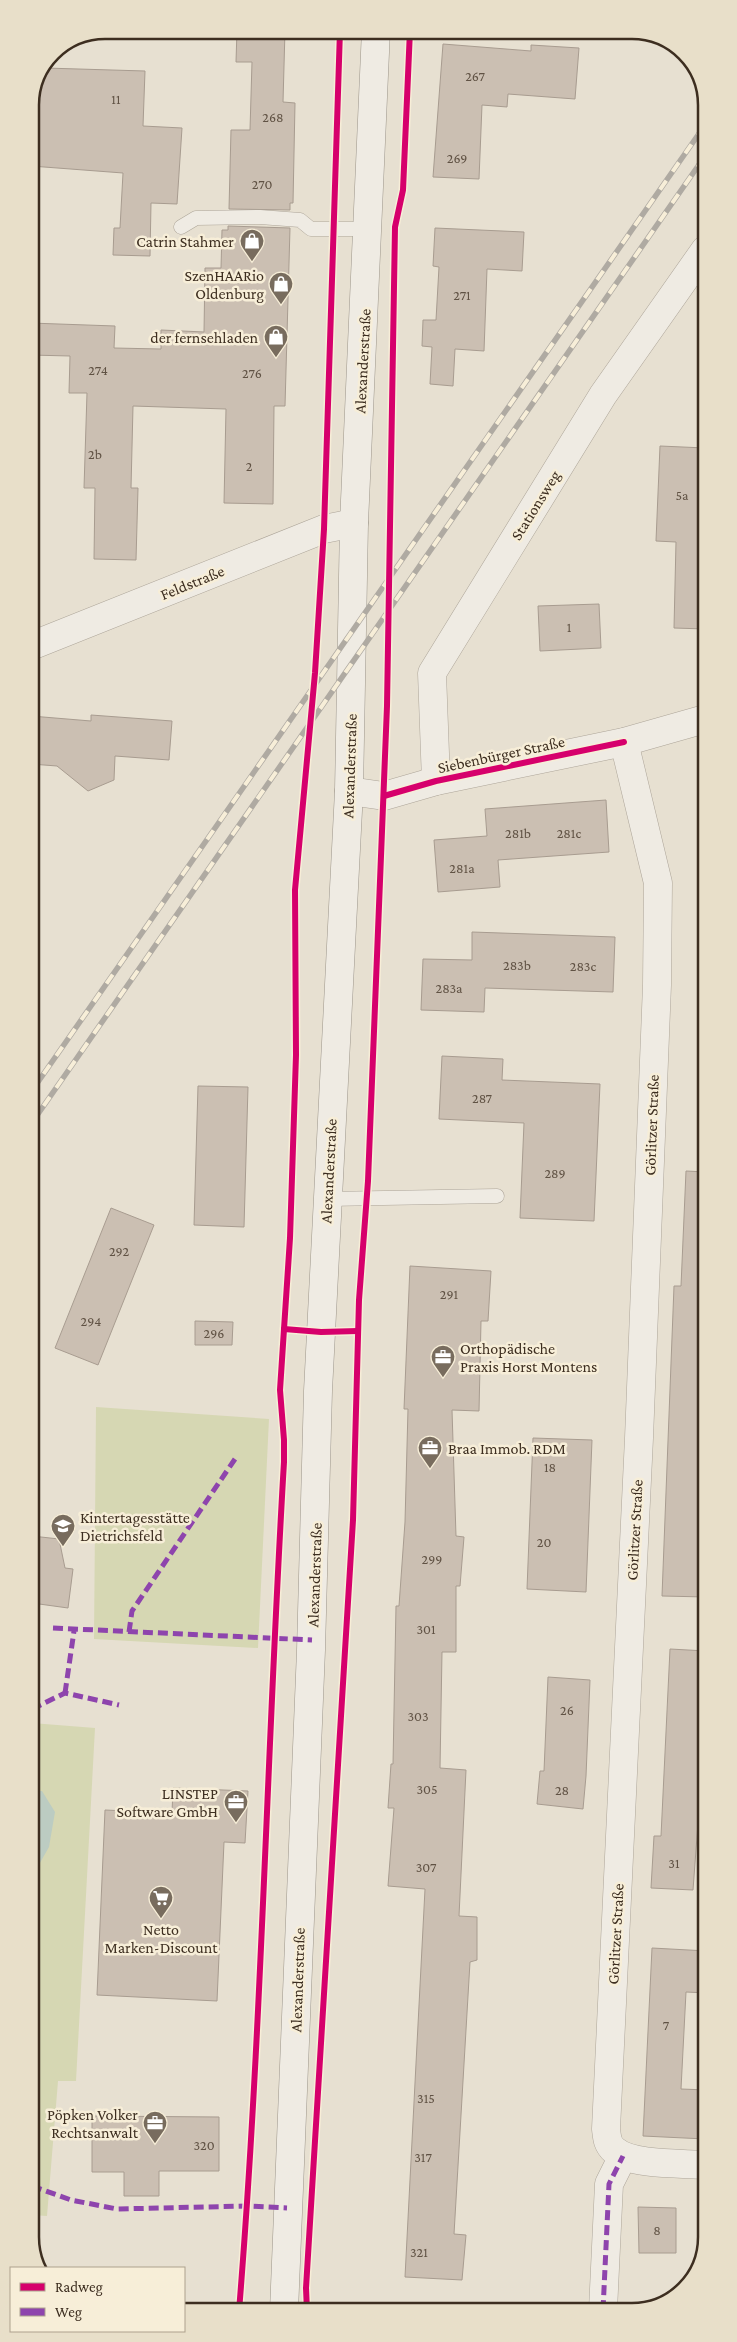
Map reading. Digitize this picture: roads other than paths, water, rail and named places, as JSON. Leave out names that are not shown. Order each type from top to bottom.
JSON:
[{"type":"street","name":"Alexanderstraße","points":[[284,2303],[309,1701],[318,1391],[349,791],[354,523],[376,39]]},
{"type":"street","name":"Stationsweg","points":[[436,781],[432,673],[603,395],[698,260]]},
{"type":"street","name":"Feldstraße","points":[[39,643],[324,529],[354,523]]},
{"type":"street","name":"Siebenbürger Straße","points":[[349,791],[384,796],[436,781],[624,742],[698,721]]},
{"type":"street","name":"Görlitzer Straße","points":[[624,742],[658,883],[657,985],[639,1428],[606,2129],[607,2141],[614,2150],[624,2156]]},
{"type":"street","points":[[603,2303],[609,2184],[624,2156],[636,2160],[698,2164]]},
{"type":"lane","points":[[181,227],[196,218],[260,217],[300,220],[311,229],[368,229]]},
{"type":"lane","points":[[327,1199],[497,1196]]},
{"type":"railway","points":[[39,1081],[698,135]]},
{"type":"railway","points":[[39,1113],[698,166]]},
{"type":"place","name":"Catrin Stahmer","points":[[252,262]]},
{"type":"place","name":"SzenHAARio Oldenburg","points":[[281,305]]},
{"type":"place","name":"der fernsehladen","points":[[276,358]]},
{"type":"place","name":"Orthopädische Praxis Horst Montens","points":[[443,1378]]},
{"type":"place","name":"Braa Immob. RDM","points":[[430,1469]]},
{"type":"place","name":"Kintertagesstätte Dietrichsfeld","points":[[63,1547]]},
{"type":"place","name":"LINSTEP Software GmbH","points":[[236,1823]]},
{"type":"place","name":"Netto Marken-Discount","points":[[161,1919]]},
{"type":"place","name":"Pöpken Volker Rechtsanwalt","points":[[155,2144]]}]
